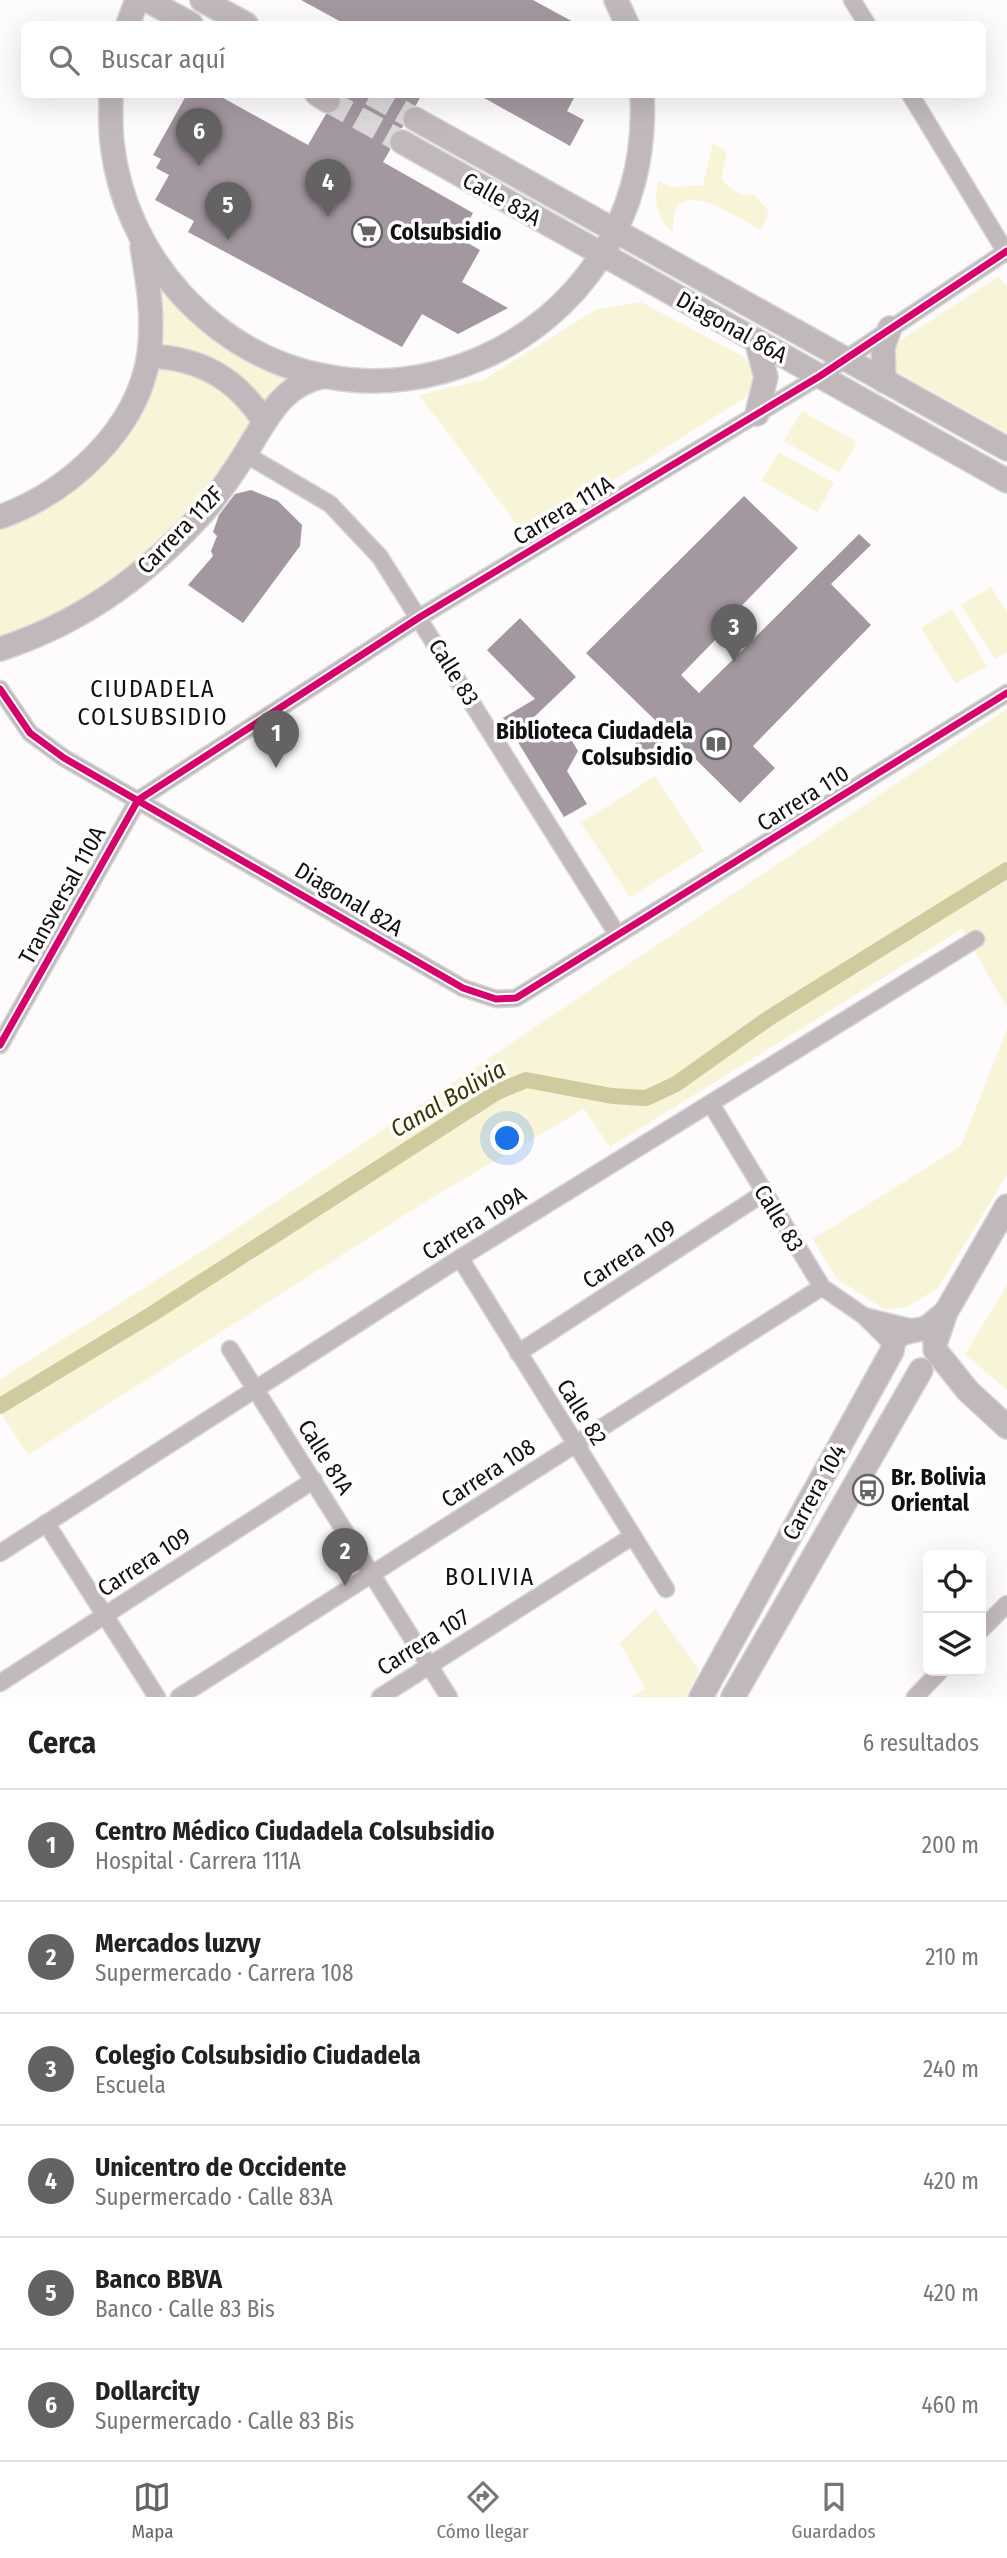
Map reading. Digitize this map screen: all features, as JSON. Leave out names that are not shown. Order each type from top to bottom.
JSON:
[{"type":"street","points":[[129,21],[137,0]]},
{"type":"street","points":[[147,0],[186,21]]},
{"type":"street","points":[[202,0],[238,21]]},
{"type":"street","points":[[616,0],[626,21]]},
{"type":"street","points":[[852,0],[865,21]]},
{"type":"street","points":[[111,98],[111,141],[121,190],[140,237],[165,276],[197,311],[234,339],[278,361],[326,376],[372,380],[418,377],[473,362],[505,348],[543,323],[576,292],[604,255],[617,232],[636,180],[643,126],[642,98]]},
{"type":"street","points":[[912,98],[1007,253]]},
{"type":"street","name":"Calle 83A","points":[[604,255],[403,143],[416,120],[617,232]]},
{"type":"street","points":[[534,217],[548,195]]},
{"type":"street","name":"Diagonal 86A","points":[[617,232],[1007,449]]},
{"type":"street","points":[[0,516],[20,509],[73,477],[107,443],[135,398],[149,356],[150,296],[140,237]]},
{"type":"street","name":"Carrera 111A","points":[[138,800],[420,617],[820,376],[1007,253]]},
{"type":"street","name":"Diagonal 86A","points":[[604,255],[1007,481]]},
{"type":"street","points":[[884,382],[883,347],[890,328]]},
{"type":"street","points":[[756,340],[764,358],[766,377],[757,414]]},
{"type":"street","points":[[149,356],[194,362],[215,372],[251,402],[264,421]]},
{"type":"street","name":"Carrera 112F","points":[[0,649],[58,627],[105,600],[140,574],[199,518],[281,398],[310,379],[326,376]]},
{"type":"street","name":"Calle 83","points":[[245,454],[330,504],[349,520],[380,557],[617,934]]},
{"type":"street","name":"Diagonal 82A","points":[[0,689],[30,733],[64,758],[463,988],[496,999],[516,998],[617,934]]},
{"type":"street","name":"Carrera 110","points":[[617,934],[1007,693]]},
{"type":"street","name":"Transversal 110A","points":[[0,1045],[138,800]]},
{"type":"street","name":"Carrera 109A","points":[[0,1553],[460,1258],[976,939]]},
{"type":"street","name":"Calle 83","points":[[711,1104],[822,1287],[864,1316],[925,1348]]},
{"type":"street","name":"Carrera 109","points":[[518,1353],[764,1193]]},
{"type":"street","name":"Carrera 104","points":[[733,1697],[925,1348],[1007,1206]]},
{"type":"street","name":"Calle 82","points":[[460,1258],[666,1589]]},
{"type":"street","name":"Carrera 108","points":[[179,1697],[822,1287]]},
{"type":"street","name":"Calle 83","points":[[864,1316],[893,1348]]},
{"type":"street","name":"Carrera 104","points":[[701,1697],[900,1334],[925,1348]]},
{"type":"street","points":[[893,1348],[902,1367],[925,1348],[1007,1427]]},
{"type":"street","name":"Calle 81A","points":[[230,1349],[449,1697]]},
{"type":"street","name":"Carrera 109","points":[[0,1683],[314,1480]]},
{"type":"street","points":[[47,1523],[157,1697]]},
{"type":"street","name":"Carrera 107","points":[[380,1697],[633,1536]]},
{"type":"street","points":[[986,1625],[1007,1604]]},
{"type":"street","points":[[915,1697],[935,1676]]},
{"type":"shaded area","points":[[713,142],[727,152],[721,178],[736,191],[755,195],[769,212],[761,230],[717,206],[693,200],[683,202],[676,209],[673,232],[663,222],[656,195],[658,181],[672,187],[703,185]]},
{"type":"shaded area","points":[[153,270],[185,308],[215,335],[249,355],[296,373],[273,388],[212,488],[164,542],[77,604],[0,637],[0,527],[80,480],[105,462],[120,445],[131,424],[144,373]]},
{"type":"shaded area","points":[[999,276],[1007,287],[1007,433],[895,371],[895,344]]},
{"type":"shaded area","points":[[641,302],[744,357],[755,372],[755,385],[746,397],[526,536],[419,395],[483,380],[595,310]]},
{"type":"shaded area","points":[[802,411],[857,442],[839,473],[784,441]]},
{"type":"shaded area","points":[[779,452],[834,483],[817,512],[762,481]]},
{"type":"shaded area","points":[[991,587],[1007,613],[1007,652],[995,659],[961,605]]},
{"type":"shaded area","points":[[952,609],[987,666],[956,684],[921,628]]},
{"type":"shaded area","points":[[1007,709],[1007,1008],[962,929],[610,1147],[584,1109],[433,1197],[28,1455],[0,1412],[0,1379],[218,1241]]},
{"type":"shaded area","points":[[655,776],[704,851],[630,897],[581,823]]},
{"type":"shaded area","points":[[1007,1029],[1007,1174],[939,1287],[909,1306],[885,1310],[836,1278],[813,1239],[961,1146]]},
{"type":"shaded area","points":[[1007,1285],[1007,1390],[965,1354]]},
{"type":"shaded area","points":[[655,1609],[699,1670],[686,1697],[632,1697],[645,1688],[620,1643]]},
{"type":"building","points":[[301,0],[533,0],[572,21],[340,21]]},
{"type":"building","points":[[185,98],[223,98],[308,145],[326,114],[339,109],[340,98],[420,98],[416,105],[403,112],[403,127],[390,135],[390,150],[383,162],[473,213],[459,238],[480,250],[462,282],[508,308],[458,334],[422,314],[402,347],[188,232],[194,221],[155,200],[169,175],[156,168],[161,159],[153,155]]},
{"type":"building","points":[[484,98],[574,98],[567,111],[584,120],[570,146]]},
{"type":"building","points":[[251,490],[278,501],[302,525],[300,546],[243,623],[188,585],[213,556],[211,551],[217,536],[213,532],[219,515],[235,494]]},
{"type":"building","points":[[744,496],[798,548],[713,635],[717,638],[681,675],[699,693],[859,534],[871,545],[831,584],[871,625],[753,746],[775,768],[740,803],[671,735],[644,760],[632,747],[657,722],[586,653]]},
{"type":"building","points":[[520,618],[576,677],[532,719],[544,737],[569,736],[578,751],[567,771],[587,804],[564,817],[503,718],[535,699],[487,650]]},
{"type":"waterway","name":"Canal Bolivia","points":[[0,1406],[152,1314],[497,1092],[526,1080],[612,1096],[646,1098],[676,1084],[769,1018],[1007,870]]},
{"type":"tunnel","points":[[378,98],[415,119]]},
{"type":"tunnel","points":[[328,101],[402,142]]},
{"type":"cycle path","points":[[0,1045],[138,800],[420,617],[820,376],[1007,251]]},
{"type":"cycle path","points":[[0,689],[30,733],[64,758],[463,988],[496,999],[516,998],[1007,693]]},
{"type":"place","name":"Dollarcity","points":[[199,166]]},
{"type":"place","name":"Unicentro de Occidente","points":[[328,217]]},
{"type":"place","name":"Colsubsidio","points":[[367,232]]},
{"type":"place","name":"Banco BBVA","points":[[228,240]]},
{"type":"place","name":"Colegio Colsubsidio Ciudadela","points":[[734,662]]},
{"type":"place","name":"Biblioteca Ciudadela Colsubsidio","points":[[716,744]]},
{"type":"place","name":"Centro Médico Ciudadela Colsubsidio","points":[[276,768]]},
{"type":"place","name":"Br. Bolivia Oriental","points":[[868,1490]]},
{"type":"place","name":"Mercados luzvy","points":[[345,1586]]},
{"type":"district","name":"CIUDADELA COLSUBSIDIO","points":[[153,703]]},
{"type":"district","name":"BOLIVIA","points":[[490,1577]]}]
